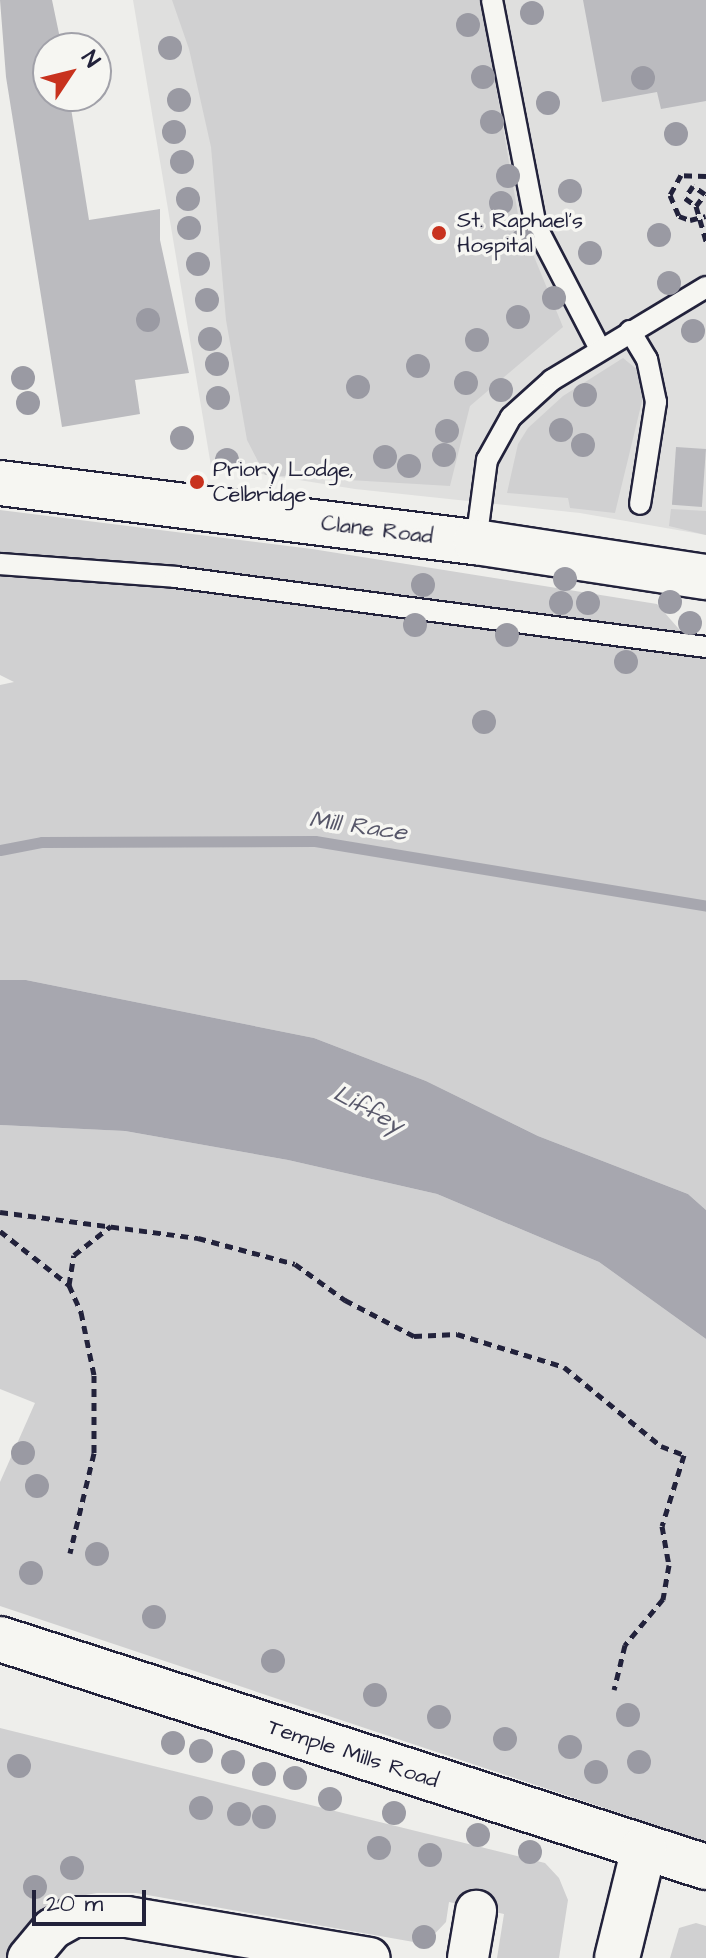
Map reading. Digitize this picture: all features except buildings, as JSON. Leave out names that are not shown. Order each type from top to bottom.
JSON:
[{"type":"street","name":"Clane Road","points":[[0,483],[476,542],[706,577]]},
{"type":"street","name":"Temple Mills Road","points":[[0,1639],[706,1867]]},
{"type":"street","points":[[617,1958],[644,1848]]},
{"type":"street","points":[[468,1958],[476,1911]]},
{"type":"street","points":[[28,1958],[52,1929],[74,1917],[101,1917],[370,1958]]},
{"type":"lane","points":[[492,0],[536,226],[600,349]]},
{"type":"lane","points":[[476,542],[487,460],[496,436],[531,397],[600,349],[706,287]]},
{"type":"lane","points":[[630,331],[647,359],[656,402],[640,504]]},
{"type":"lane","points":[[0,564],[175,577],[706,647]]},
{"type":"path","points":[[703,218],[679,216],[670,195],[681,175],[706,176]]},
{"type":"path","points":[[696,206],[703,218],[706,242]]},
{"type":"path","points":[[0,1212],[198,1238],[295,1264],[345,1300],[414,1336],[457,1334],[564,1367],[661,1446],[684,1455],[662,1526],[669,1565],[663,1599],[625,1645],[614,1690]]},
{"type":"path","points":[[69,1285],[74,1255],[111,1226]]},
{"type":"path","points":[[0,1231],[69,1285],[81,1312],[94,1375],[94,1453],[70,1553]]},
{"type":"shaded area","name":"St. Raphael's Hospital","points":[[133,0],[706,0],[706,535],[580,513],[355,489],[211,466]]},
{"type":"shaded area","points":[[172,0],[481,0],[519,220],[563,327],[470,406],[450,486],[265,475],[247,440],[226,320],[211,147],[189,49]]},
{"type":"shaded area","points":[[623,358],[644,375],[645,389],[615,513],[570,508],[568,498],[507,493],[518,444],[528,428],[563,396]]},
{"type":"shaded area","points":[[671,509],[706,511],[706,535],[669,526]]},
{"type":"shaded area","points":[[0,510],[312,549],[657,604],[706,660],[706,1210],[688,1194],[538,1136],[426,1081],[314,1038],[26,980],[0,980],[0,685],[14,682],[0,675]]},
{"type":"shaded area","points":[[0,1125],[125,1131],[288,1160],[437,1194],[599,1262],[706,1339],[706,1842],[0,1606],[0,1482],[35,1403],[0,1389]]},
{"type":"shaded area","points":[[0,1728],[545,1863],[559,1878],[568,1900],[559,1958],[497,1958],[504,1914],[449,1902],[446,1922],[425,1944],[136,1893],[97,1893],[63,1899],[35,1914],[13,1958],[0,1958]]},
{"type":"shaded area","points":[[696,1923],[706,1926],[706,1958],[670,1958],[679,1928]]},
{"type":"water","name":"Liffey","points":[[0,980],[26,980],[314,1038],[426,1081],[538,1136],[688,1194],[706,1210],[706,1339],[599,1262],[437,1194],[288,1160],[125,1131],[0,1125]]},
{"type":"waterway","name":"Mill Race","points":[[0,850],[42,842],[315,841],[706,906]]},
{"type":"place","name":"St. Raphael's Hospital","points":[[439,233]]},
{"type":"place","name":"Priory Lodge, Celbridge","points":[[197,482]]}]
